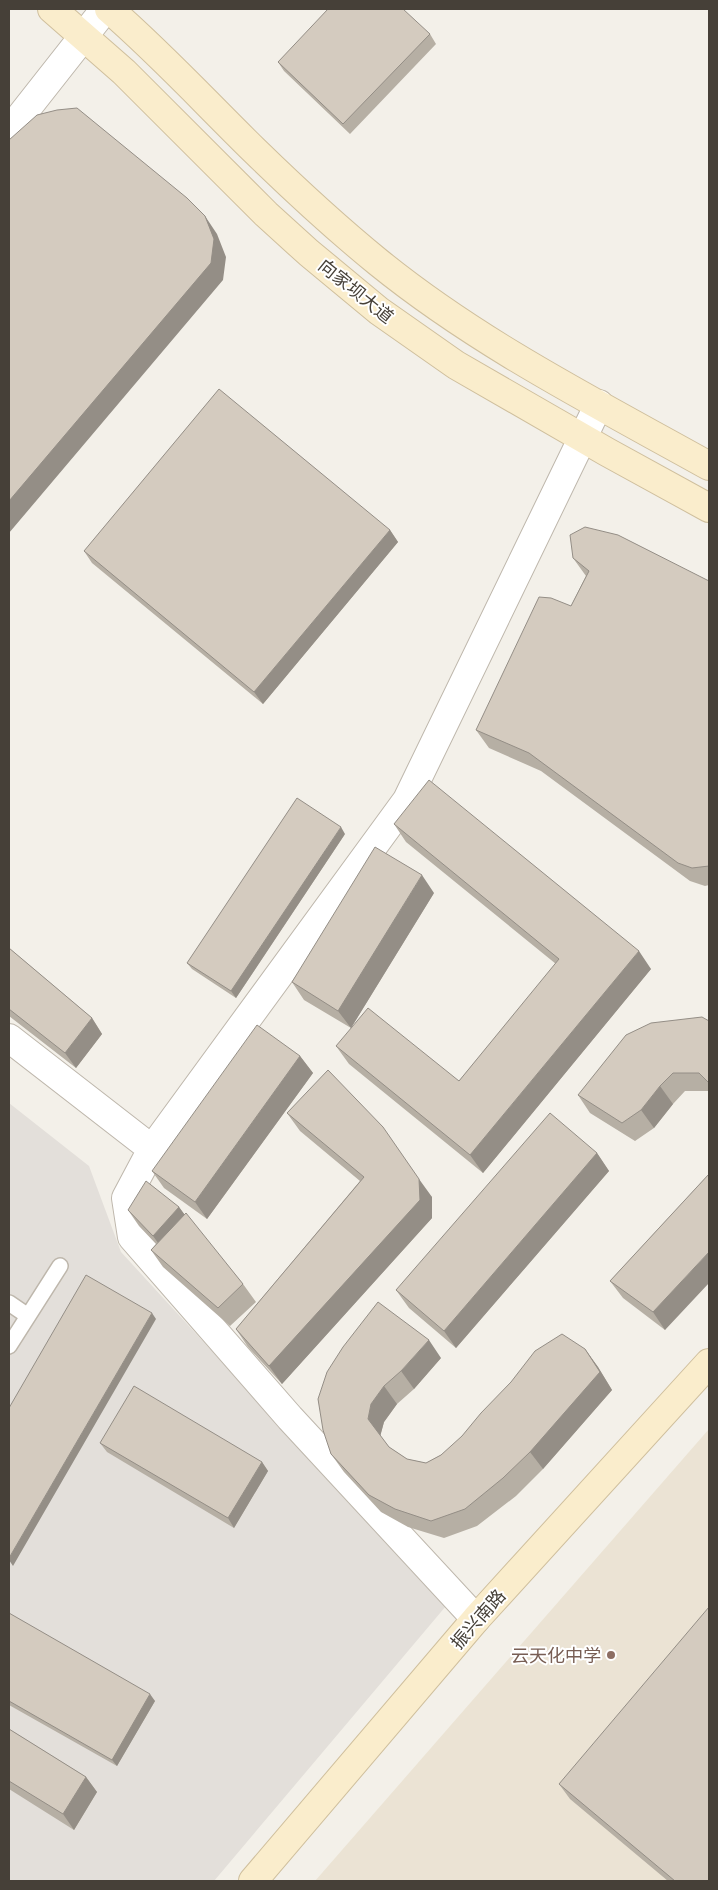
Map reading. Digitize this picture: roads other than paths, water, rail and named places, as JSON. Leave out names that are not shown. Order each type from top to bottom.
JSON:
[{"type":"main road","name":"向家坝大道","points":[[52,9],[124,72],[266,214],[355,291],[398,325],[456,365],[582,438],[709,508]]},
{"type":"main road","name":"向家坝大道","points":[[109,9],[150,46],[292,187],[378,263],[476,334],[709,466]]},
{"type":"main road","name":"振兴南路","points":[[254,1881],[476,1619],[709,1363]]},
{"type":"street","points":[[9,131],[105,9]]},
{"type":"street","points":[[476,1619],[290,1418],[132,1237],[126,1198],[152,1150],[407,800],[599,404]]},
{"type":"street","points":[[9,1038],[152,1150]]},
{"type":"lane","points":[[9,1346],[60,1266]]},
{"type":"lane","points":[[9,1303],[28,1316]]},
{"type":"place","name":"云天化中学","points":[[611,1655]]}]
